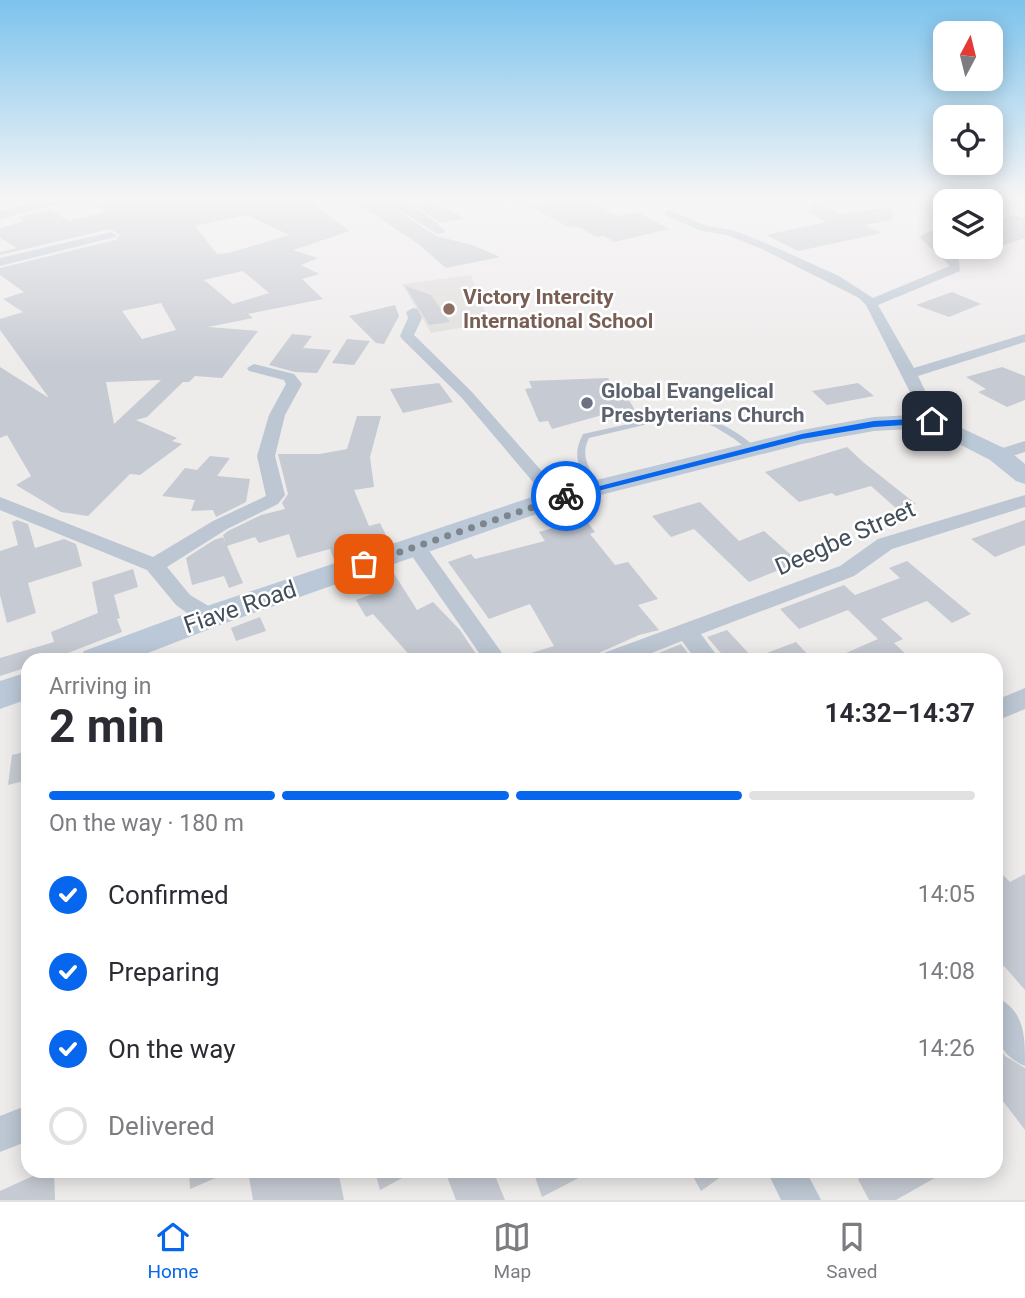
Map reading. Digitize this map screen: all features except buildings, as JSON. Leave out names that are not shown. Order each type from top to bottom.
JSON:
[{"type":"street","points":[[0,262],[29,255]]},
{"type":"street","points":[[783,255],[835,279],[863,295],[871,303],[932,421]]},
{"type":"street","points":[[871,303],[956,268],[951,259]]},
{"type":"street","points":[[413,312],[415,318],[407,336],[466,394],[556,498]]},
{"type":"street","points":[[910,374],[1025,338]]},
{"type":"street","points":[[154,565],[220,525],[272,500],[276,495],[266,456],[277,415],[294,384],[289,377],[254,368]]},
{"type":"street","name":"Fiave Road","points":[[114,653],[209,617],[556,498],[802,437],[874,424],[932,421],[999,455],[1025,476]]},
{"type":"street","points":[[999,455],[1025,446]]},
{"type":"street","name":"Deegbe Street","points":[[628,653],[847,571],[885,544],[1025,501]]},
{"type":"street","points":[[0,503],[154,565],[183,600],[209,617]]},
{"type":"street","points":[[415,546],[491,653]]},
{"type":"street","points":[[686,631],[703,653]]},
{"type":"street","points":[[0,695],[21,688]]},
{"type":"street","points":[[1003,708],[1025,698]]},
{"type":"street","points":[[0,1134],[21,1126]]},
{"type":"lane","points":[[598,488],[580,458],[579,449],[586,436],[678,415],[692,416],[706,419],[743,440],[753,449]]},
{"type":"shaded area","name":"Victory Intercity International School","points":[[471,275],[489,323],[431,333],[402,284]]},
{"type":"way so far","points":[[364,564],[566,496]]},
{"type":"place","name":"Victory Intercity International School","points":[[449,309]]},
{"type":"place","name":"Global Evangelical Presbyterians Church","points":[[587,403]]},
{"type":"route","points":[[566,496],[802,437],[874,424],[932,421]]}]
